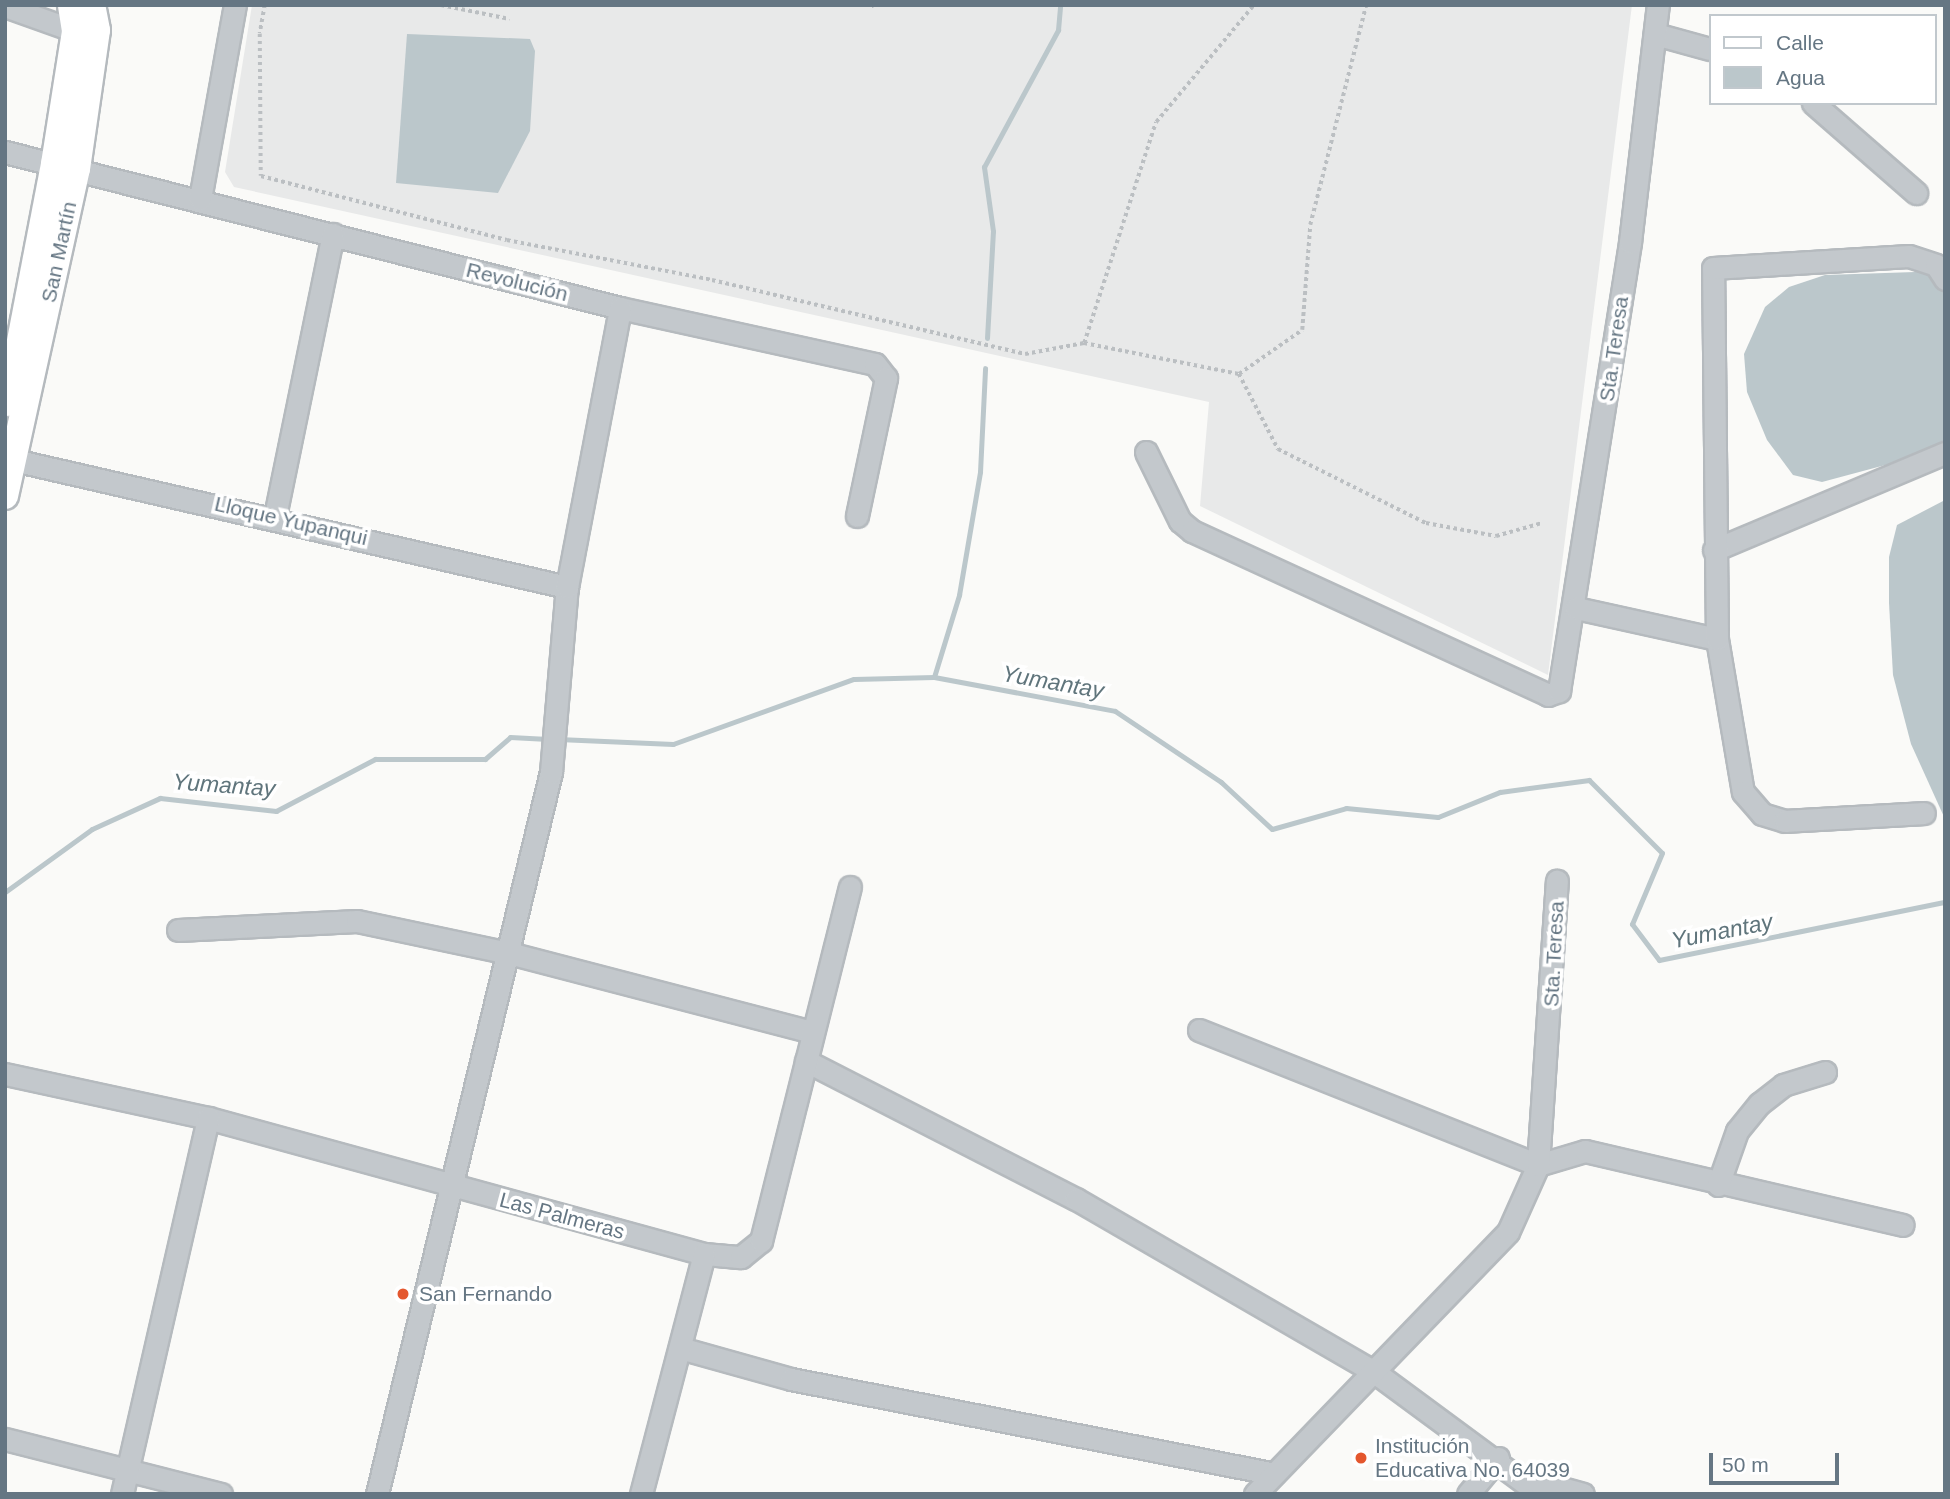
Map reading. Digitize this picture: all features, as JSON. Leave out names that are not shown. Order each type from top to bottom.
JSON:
[{"type":"main road","name":"San Martín","points":[[5,415],[97,30],[92,5]]},
{"type":"main road","name":"San Martín","points":[[5,496],[9,459],[66,167],[73,18]]},
{"type":"street","points":[[200,199],[236,5]]},
{"type":"street","name":"Sta. Teresa","points":[[1146,452],[1180,521],[1192,531],[1548,695],[1559,691],[1576,608],[1658,5]]},
{"type":"street","points":[[5,6],[73,18]]},
{"type":"street","points":[[1654,34],[1708,48]]},
{"type":"street","points":[[1815,105],[1916,193]]},
{"type":"street","name":"Revolución","points":[[5,152],[200,199],[620,308],[883,369],[886,379],[857,516]]},
{"type":"street","points":[[275,516],[333,234]]},
{"type":"street","points":[[1924,813],[1785,821],[1762,814],[1743,792],[1717,639],[1713,268],[1909,256],[1936,265],[1945,279]]},
{"type":"street","points":[[377,1494],[551,772],[555,701],[568,587],[620,308]]},
{"type":"street","points":[[1714,550],[1945,453]]},
{"type":"street","name":"Lloque Yupanqui","points":[[9,459],[275,516],[568,587]]},
{"type":"street","points":[[1576,608],[1717,639]]},
{"type":"street","name":"Sta. Teresa","points":[[1255,1494],[1508,1232],[1538,1166],[1550,1028],[1557,881]]},
{"type":"street","name":"Las Palmeras","points":[[5,1074],[208,1118],[704,1254],[741,1257],[761,1241],[850,887]]},
{"type":"street","points":[[178,930],[357,921],[509,953],[812,1032]]},
{"type":"street","points":[[1199,1030],[1538,1166],[1585,1151],[1718,1185],[1903,1225]]},
{"type":"street","points":[[806,1061],[1076,1199],[1373,1371],[1526,1478],[1540,1494]]},
{"type":"street","points":[[1718,1185],[1737,1131],[1759,1104],[1783,1085],[1825,1072]]},
{"type":"street","points":[[122,1494],[208,1118]]},
{"type":"street","points":[[641,1494],[704,1254]]},
{"type":"street","points":[[680,1348],[791,1379],[1274,1474]]},
{"type":"street","points":[[5,1439],[221,1494]]},
{"type":"street","points":[[1468,1494],[1497,1458]]},
{"type":"street","points":[[1526,1478],[1583,1494]]},
{"type":"path","points":[[265,5],[260,34],[261,176],[507,240],[712,280],[1025,354],[1084,343],[1239,374],[1302,330],[1310,225],[1366,5]]},
{"type":"path","points":[[441,5],[510,19]]},
{"type":"path","points":[[1084,343],[1156,122],[1254,5]]},
{"type":"path","points":[[1239,374],[1278,449],[1426,523],[1496,536],[1542,523]]},
{"type":"shaded area","points":[[252,5],[1632,5],[1548,675],[1200,506],[1209,402],[234,187],[225,172]]},
{"type":"water","points":[[407,34],[530,39],[535,51],[530,131],[498,193],[396,183]]},
{"type":"water","points":[[1945,271],[1945,449],[1822,482],[1793,475],[1767,440],[1747,392],[1744,354],[1765,307],[1789,287],[1825,275]]},
{"type":"water","points":[[1945,500],[1945,819],[1911,744],[1893,675],[1889,557],[1897,525]]},
{"type":"waterway","points":[[987,338],[993,231],[984,167],[1058,30],[1060,5]]},
{"type":"waterway","points":[[934,677],[959,595],[980,472],[985,368]]},
{"type":"waterway","name":"Yumantay","points":[[558,739],[673,744],[854,679],[934,677],[1115,711],[1221,782],[1272,829],[1346,808],[1438,817],[1500,792],[1589,780],[1662,853],[1632,924],[1659,960],[1945,902]]},
{"type":"waterway","name":"Yumantay","points":[[5,892],[92,829],[160,798],[276,811],[375,759],[485,759],[510,737],[548,739]]},
{"type":"place","name":"San Fernando","points":[[403,1294]]},
{"type":"place","name":"Institución Educativa No. 64039","points":[[1361,1458]]}]
